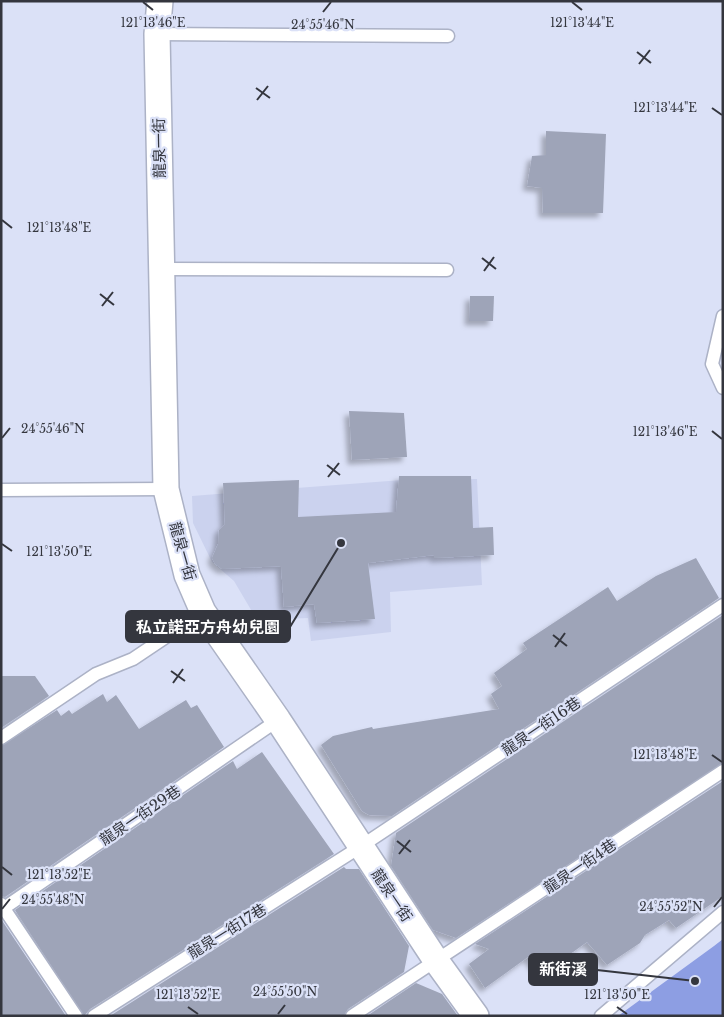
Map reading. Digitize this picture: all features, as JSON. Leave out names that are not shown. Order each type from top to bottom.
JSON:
[{"type":"street","name":"龍泉一街","points":[[160,1],[157,34],[166,489],[188,575],[203,612],[278,720],[437,962],[476,1016]]},
{"type":"lane","points":[[157,34],[448,36]]},
{"type":"lane","points":[[162,269],[447,270]]},
{"type":"lane","points":[[723,316],[712,364],[723,388]]},
{"type":"lane","points":[[1,490],[166,489]]},
{"type":"lane","name":"龍泉一街16巷","points":[[360,847],[723,605]]},
{"type":"lane","points":[[1,738],[96,674],[133,659],[203,612]]},
{"type":"lane","name":"龍泉一街29巷","points":[[2,907],[278,720]]},
{"type":"lane","name":"龍泉一街4巷","points":[[352,1016],[437,962],[723,771]]},
{"type":"lane","name":"龍泉一街17巷","points":[[94,1016],[360,847]]},
{"type":"lane","points":[[2,907],[76,1016]]},
{"type":"lane","points":[[600,1016],[723,912]]},
{"type":"shaded area","points":[[477,479],[482,585],[390,592],[391,632],[311,641],[308,618],[257,620],[234,581],[212,562],[193,523],[192,496],[402,480]]},
{"type":"water","points":[[723,939],[723,1016],[618,1016],[714,946]]},
{"type":"building","points":[[546,131],[606,134],[603,213],[543,213],[542,188],[527,186],[532,156],[546,155]]},
{"type":"building","points":[[470,296],[494,296],[493,321],[469,321]]},
{"type":"building","points":[[349,411],[404,413],[407,457],[352,460]]},
{"type":"building","points":[[399,476],[471,476],[473,528],[493,527],[494,555],[434,558],[434,555],[368,563],[375,619],[317,623],[314,604],[284,607],[281,566],[222,569],[215,564],[212,558],[218,544],[219,530],[225,524],[223,483],[299,480],[298,517],[396,512]]},
{"type":"building","points":[[696,558],[719,598],[392,816],[369,815],[362,811],[321,745],[333,736],[372,727],[373,729],[499,709],[491,694],[502,686],[494,673],[527,649],[523,643],[608,587],[617,601],[656,576]]},
{"type":"building","points":[[723,615],[723,763],[456,938],[433,930],[391,866],[396,833]]},
{"type":"building","points":[[1,676],[35,676],[49,696],[1,728]]},
{"type":"building","points":[[103,694],[107,702],[116,695],[139,729],[186,700],[191,708],[197,705],[224,747],[5,897],[1,896],[1,746],[57,710],[61,716],[69,710],[72,714]]},
{"type":"building","points":[[262,752],[334,854],[90,1009],[84,1016],[15,910],[233,761],[237,769]]},
{"type":"building","points":[[723,781],[723,896],[676,928],[669,920],[645,935],[640,943],[607,965],[587,942],[541,975],[528,957],[485,988],[469,964],[489,949],[475,944]]},
{"type":"building","points":[[344,867],[346,869],[359,869],[409,946],[404,972],[348,1009],[344,1016],[110,1016]]},
{"type":"building","points":[[1,919],[66,1016],[1,1016]]},
{"type":"building","points":[[416,983],[442,994],[458,1016],[367,1016]]},
{"type":"place","name":"私立諾亞方舟幼兒園","points":[[341,543]]},
{"type":"place","name":"新街溪","points":[[695,981]]}]
